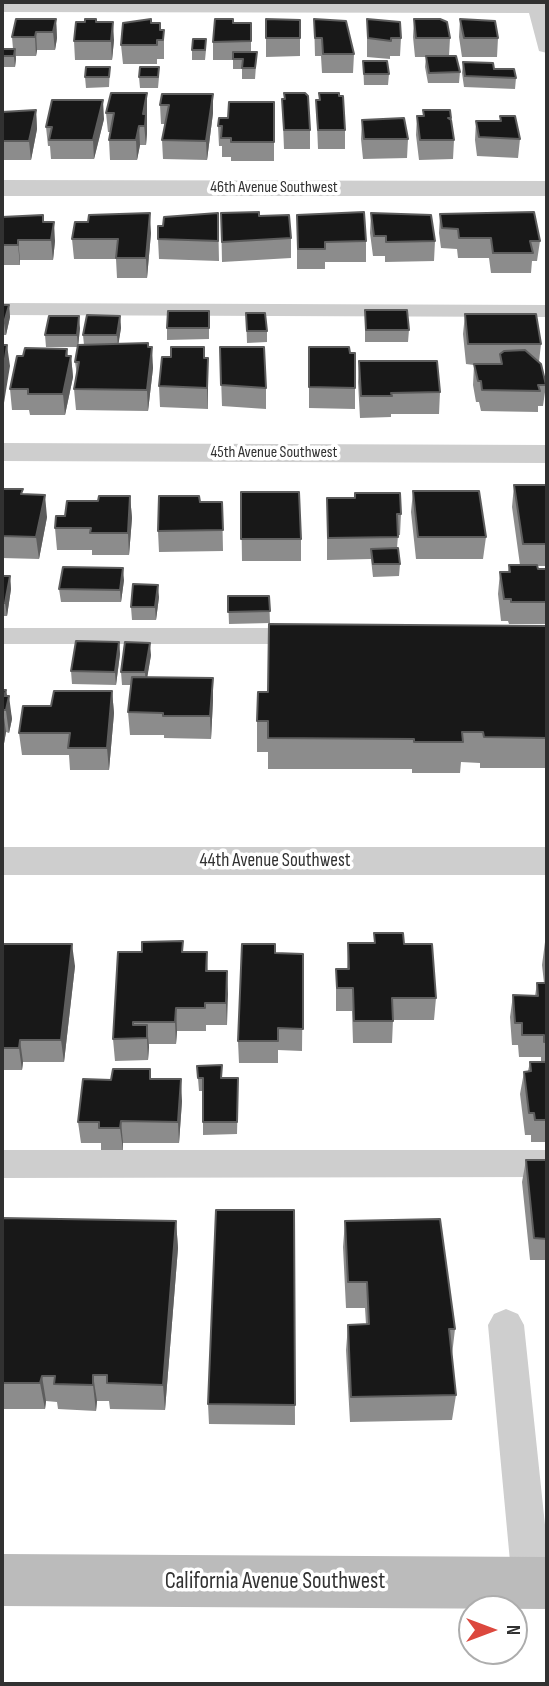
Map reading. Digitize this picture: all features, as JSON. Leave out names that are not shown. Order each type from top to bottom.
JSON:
[{"type":"main road","name":"California Avenue Southwest","points":[[2,1580],[539,1583]]},
{"type":"street","points":[[2,6],[541,6],[547,46]]},
{"type":"street","name":"46th Avenue Southwest","points":[[2,188],[547,188]]},
{"type":"street","name":"45th Avenue Southwest","points":[[2,452],[547,454]]},
{"type":"street","name":"44th Avenue Southwest","points":[[2,861],[547,861]]},
{"type":"lane","points":[[2,309],[547,310]]},
{"type":"lane","points":[[2,636],[323,636]]},
{"type":"lane","points":[[2,1164],[547,1164]]},
{"type":"lane","points":[[506,1325],[539,1583]]},
{"type":"building","points":[[16,19],[56,19],[53,32],[36,32],[35,37],[12,37]]},
{"type":"building","points":[[85,19],[113,22],[111,41],[74,41],[76,22],[85,22]]},
{"type":"building","points":[[151,19],[151,23],[160,23],[160,30],[164,30],[163,40],[157,40],[157,45],[121,45],[123,23]]},
{"type":"building","points":[[215,19],[251,23],[251,41],[213,42]]},
{"type":"building","points":[[266,19],[300,20],[300,38],[266,38]]},
{"type":"building","points":[[314,19],[346,21],[354,54],[323,54],[322,38],[315,38]]},
{"type":"building","points":[[367,19],[400,22],[401,38],[391,38],[391,41],[368,38]]},
{"type":"building","points":[[414,19],[440,19],[447,22],[450,38],[416,38]]},
{"type":"building","points":[[460,19],[495,21],[498,38],[464,38]]},
{"type":"building","points":[[193,39],[206,39],[205,50],[192,50]]},
{"type":"building","points":[[2,49],[15,49],[14,56],[2,56]]},
{"type":"building","points":[[233,52],[257,52],[255,68],[242,68],[243,59],[233,59]]},
{"type":"building","points":[[426,56],[456,56],[460,72],[429,73]]},
{"type":"building","points":[[363,61],[387,61],[389,74],[364,74]]},
{"type":"building","points":[[463,62],[493,63],[494,69],[514,69],[516,78],[465,76]]},
{"type":"building","points":[[86,67],[110,67],[109,77],[85,77]]},
{"type":"building","points":[[140,67],[159,67],[158,77],[139,77]]},
{"type":"building","points":[[111,93],[147,93],[143,114],[146,114],[145,126],[139,126],[136,140],[109,140],[114,113],[106,113]]},
{"type":"building","points":[[284,93],[305,93],[308,96],[310,130],[284,130]]},
{"type":"building","points":[[319,93],[339,93],[339,96],[343,96],[345,130],[318,130],[316,100],[320,100]]},
{"type":"building","points":[[162,94],[213,94],[206,141],[162,140],[169,105],[160,105]]},
{"type":"building","points":[[52,100],[103,100],[93,140],[49,140],[52,127],[46,127]]},
{"type":"building","points":[[229,102],[274,102],[274,142],[231,142],[231,138],[221,138],[222,126],[218,126],[219,118],[228,118]]},
{"type":"building","points":[[36,110],[29,141],[2,141],[2,112]]},
{"type":"building","points":[[423,110],[450,110],[451,118],[448,118],[451,120],[454,140],[420,140],[417,116],[424,116]]},
{"type":"building","points":[[500,116],[515,116],[520,139],[479,137],[476,121],[501,121]]},
{"type":"building","points":[[404,118],[408,139],[364,139],[362,120]]},
{"type":"building","points":[[259,212],[259,216],[289,215],[291,238],[222,242],[221,213]]},
{"type":"building","points":[[364,212],[366,241],[325,242],[325,249],[298,249],[297,215]]},
{"type":"building","points":[[534,212],[540,241],[530,241],[533,253],[493,253],[491,238],[459,238],[458,229],[442,228],[440,214]]},
{"type":"building","points":[[150,213],[146,258],[116,258],[118,239],[72,239],[75,222],[88,222],[89,215]]},
{"type":"building","points":[[218,213],[218,241],[158,239],[158,226],[163,226],[164,217]]},
{"type":"building","points":[[371,213],[431,215],[435,241],[386,242],[386,236],[374,236]]},
{"type":"building","points":[[43,215],[43,222],[54,222],[51,240],[18,240],[18,245],[2,245],[2,217]]},
{"type":"building","points":[[2,305],[9,305],[4,323],[2,323]]},
{"type":"building","points":[[365,310],[407,310],[409,330],[366,330]]},
{"type":"building","points":[[168,311],[209,311],[209,328],[167,328]]},
{"type":"building","points":[[246,313],[265,313],[267,331],[247,331]]},
{"type":"building","points":[[465,314],[536,314],[541,344],[468,344]]},
{"type":"building","points":[[87,315],[120,316],[117,335],[83,335]]},
{"type":"building","points":[[49,316],[79,316],[77,335],[45,335]]},
{"type":"building","points":[[148,343],[148,347],[152,347],[147,390],[74,389],[79,362],[75,362],[78,345]]},
{"type":"building","points":[[2,345],[7,345],[2,379]]},
{"type":"building","points":[[171,347],[204,347],[204,358],[208,358],[207,388],[159,386],[162,357],[171,357]]},
{"type":"building","points":[[220,347],[264,347],[266,388],[221,385]]},
{"type":"building","points":[[309,347],[349,347],[350,353],[355,353],[355,388],[309,387]]},
{"type":"building","points":[[25,348],[67,349],[66,356],[71,356],[63,394],[28,394],[28,389],[10,389],[17,356],[23,356]]},
{"type":"building","points":[[525,350],[541,364],[546,385],[538,385],[540,391],[482,390],[474,364],[502,364],[500,354],[504,351]]},
{"type":"building","points":[[359,361],[437,361],[440,392],[361,396]]},
{"type":"building","points":[[514,485],[547,485],[547,544],[523,544]]},
{"type":"building","points":[[2,489],[23,489],[21,494],[45,495],[36,537],[2,536]]},
{"type":"building","points":[[413,491],[479,491],[486,537],[418,537]]},
{"type":"building","points":[[241,492],[299,492],[301,539],[241,539]]},
{"type":"building","points":[[355,493],[400,493],[398,537],[328,538],[327,498],[355,498]]},
{"type":"building","points":[[99,496],[130,496],[128,533],[90,533],[91,528],[55,528],[56,516],[65,516],[67,501],[98,501]]},
{"type":"building","points":[[159,496],[199,496],[200,502],[222,502],[223,530],[158,531]]},
{"type":"building","points":[[398,548],[400,564],[373,564],[371,549]]},
{"type":"building","points":[[509,565],[537,565],[538,569],[547,569],[547,602],[511,602],[511,599],[504,599],[500,572],[510,572]]},
{"type":"building","points":[[63,567],[123,568],[120,590],[59,589]]},
{"type":"building","points":[[2,576],[10,576],[5,603],[2,603]]},
{"type":"building","points":[[133,584],[158,585],[155,607],[131,607]]},
{"type":"building","points":[[228,596],[269,596],[270,611],[228,612]]},
{"type":"building","points":[[269,624],[547,626],[547,738],[484,737],[483,732],[462,732],[463,742],[268,738],[268,721],[257,721],[258,692],[268,692]]},
{"type":"building","points":[[76,641],[119,642],[115,672],[71,671]]},
{"type":"building","points":[[125,642],[150,643],[145,672],[121,672]]},
{"type":"building","points":[[132,677],[213,678],[210,716],[163,716],[163,713],[128,712]]},
{"type":"building","points":[[2,690],[6,690],[4,696],[9,696],[2,717]]},
{"type":"building","points":[[54,691],[112,691],[107,748],[68,748],[70,733],[19,733],[23,706],[51,706]]},
{"type":"building","points":[[374,933],[403,933],[404,944],[432,944],[436,998],[392,998],[393,1021],[354,1021],[353,988],[337,988],[336,969],[349,969],[348,943],[375,943]]},
{"type":"building","points":[[183,941],[182,952],[207,952],[206,971],[227,971],[226,1003],[205,1003],[205,1008],[176,1008],[175,1022],[133,1022],[133,1025],[147,1025],[147,1038],[113,1039],[118,952],[142,952],[142,942]]},
{"type":"building","points":[[2,944],[72,944],[61,1040],[20,1040],[19,1048],[2,1048]]},
{"type":"building","points":[[242,944],[275,944],[275,953],[303,954],[303,1029],[278,1028],[278,1041],[238,1041]]},
{"type":"building","points":[[537,983],[547,983],[547,1042],[544,1042],[544,1035],[522,1035],[522,1023],[515,1023],[513,995],[538,996]]},
{"type":"building","points":[[530,1062],[547,1062],[547,1120],[535,1120],[534,1113],[529,1113],[524,1072],[531,1071]]},
{"type":"building","points":[[222,1065],[221,1078],[238,1078],[237,1122],[203,1122],[203,1078],[198,1078],[197,1066]]},
{"type":"building","points":[[113,1069],[150,1069],[150,1079],[181,1079],[178,1122],[121,1121],[120,1128],[99,1128],[99,1122],[78,1122],[83,1079],[111,1080]]},
{"type":"building","points":[[526,1160],[547,1160],[547,1239],[534,1238]]},
{"type":"building","points":[[216,1210],[294,1210],[295,1405],[208,1404]]},
{"type":"building","points":[[2,1218],[176,1221],[163,1385],[107,1383],[107,1375],[93,1375],[93,1385],[54,1384],[55,1376],[42,1376],[40,1383],[2,1383]]},
{"type":"building","points":[[440,1219],[455,1329],[449,1329],[456,1395],[351,1397],[348,1325],[369,1324],[367,1282],[348,1282],[345,1221]]}]
